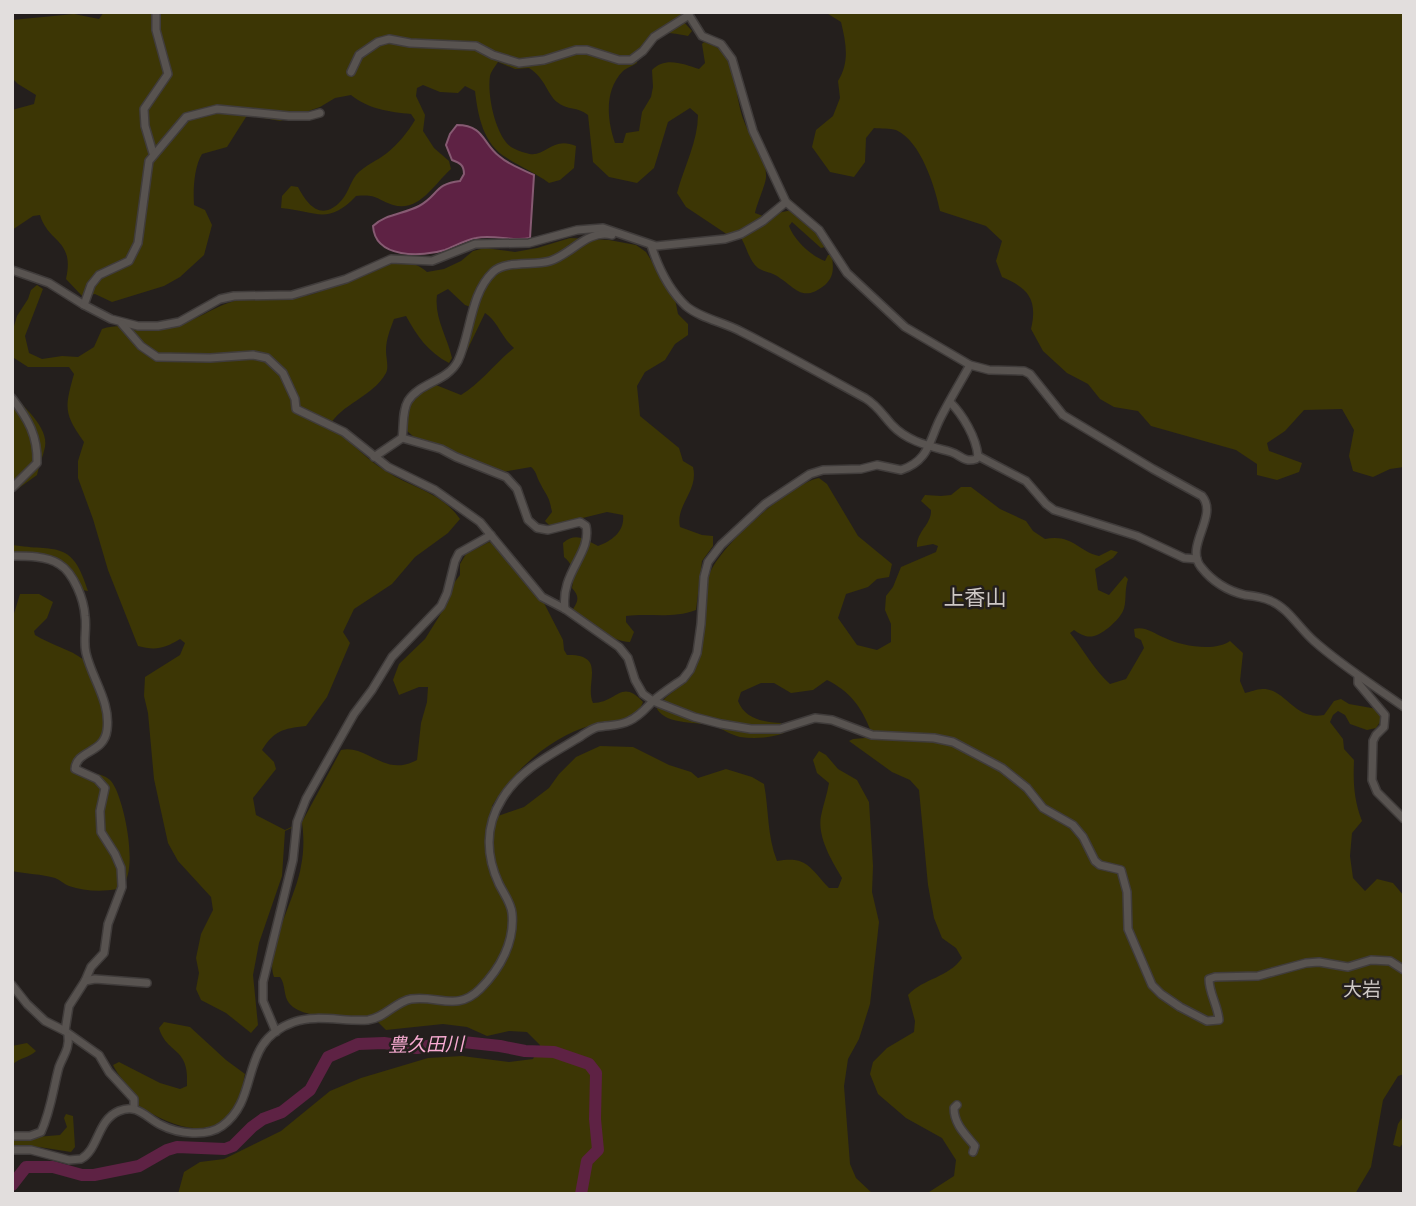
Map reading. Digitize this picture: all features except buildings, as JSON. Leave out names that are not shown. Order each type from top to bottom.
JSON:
[{"type":"street","points":[[153,153],[145,126],[144,109],[168,74],[156,30],[156,12]]},
{"type":"street","points":[[351,72],[359,55],[378,42],[390,40],[476,46],[493,55],[519,63],[544,60],[576,50],[587,50],[619,60],[631,60],[643,51],[654,37],[688,14],[702,36],[721,44],[732,59],[753,131],[786,202],[819,230],[847,273],[905,327],[970,365],[989,370],[1024,371],[1030,374],[1063,415],[1202,496],[1206,500],[1207,508],[1197,549],[1200,566],[1228,589],[1273,601],[1283,608],[1311,639],[1358,677],[1404,707]]},
{"type":"street","points":[[83,305],[91,285],[99,275],[129,261],[138,243],[147,169],[153,153],[186,117],[225,109],[289,116],[320,113]]},
{"type":"street","points":[[12,270],[49,283],[83,305],[122,324],[158,327],[179,322],[220,299],[234,296],[292,295],[346,279],[391,259],[432,261],[475,244],[529,243],[603,228],[651,245],[725,239],[741,234],[763,221],[786,202]]},
{"type":"street","points":[[402,438],[404,412],[408,401],[417,392],[449,373],[457,363],[480,289],[498,267],[531,265],[554,260],[593,235],[605,233],[631,237]]},
{"type":"street","points":[[651,245],[673,291],[699,314],[738,330],[865,398],[901,433],[930,447],[953,452],[965,460],[976,459],[978,456]]},
{"type":"street","points":[[122,324],[141,346],[157,357],[253,355],[267,358],[283,373],[295,399],[296,409],[344,432],[388,467],[450,499],[480,522],[542,597],[565,609],[619,647],[628,658],[635,681],[643,694],[653,701],[721,724],[751,729],[780,729],[816,718],[832,720],[872,735],[934,738],[953,742],[1002,768],[1027,788],[1043,808],[1073,825],[1083,837],[1095,861],[1100,865],[1121,870],[1127,892],[1128,929],[1152,985],[1180,1007],[1207,1021],[1219,1020],[1209,986],[1209,979],[1215,977],[1258,976],[1319,962],[1348,967],[1371,960],[1390,961],[1404,970]]},
{"type":"street","points":[[12,1150],[31,1150],[69,1160],[81,1160],[91,1149],[111,1115],[134,1109],[163,1126],[177,1130],[203,1133],[220,1128],[241,1104],[259,1048],[276,1032],[300,1020],[373,1019],[410,999],[451,1002],[466,1000],[479,991],[498,969],[508,948],[512,914],[492,867],[488,850],[490,832],[501,800],[511,786],[534,765],[589,730],[630,721],[671,689],[690,670],[696,653],[702,624],[704,577],[708,562],[721,545],[765,504],[810,474],[824,470],[877,466],[901,470],[921,457],[930,447],[940,419],[970,365]]},
{"type":"street","points":[[12,398],[25,416],[37,446],[37,463],[12,488]]},
{"type":"street","points":[[950,402],[964,420],[978,456],[1026,481],[1046,504],[1137,536],[1184,558],[1197,559]]},
{"type":"street","points":[[374,457],[402,438]]},
{"type":"street","points":[[402,438],[441,449],[506,477],[517,489],[528,520],[537,528],[548,530],[580,522],[586,526],[588,533],[585,547],[565,586],[565,609]]},
{"type":"street","points":[[276,1032],[263,1001],[263,982],[293,860],[300,813],[354,714],[385,667],[397,650],[442,606],[459,553],[491,535]]},
{"type":"street","points":[[12,556],[57,563],[77,588],[86,616],[86,653],[106,710],[107,731],[102,745],[79,758],[75,769],[97,779],[106,788],[100,811],[101,832],[121,868],[122,887],[108,924],[104,953],[91,967],[69,1006],[68,1047],[41,1132],[30,1136],[12,1136]]},
{"type":"street","points":[[1358,677],[1358,683],[1385,715],[1384,727],[1373,741],[1374,787],[1404,819]]},
{"type":"street","points":[[85,981],[95,979],[147,983]]},
{"type":"street","points":[[12,985],[16,997],[46,1021],[99,1055],[109,1072],[134,1099],[134,1109]]},
{"type":"street","points":[[957,1105],[954,1115],[960,1128],[975,1146],[973,1152]]},
{"type":"shaded area","points":[[104,12],[682,12],[683,21],[692,31],[688,36],[663,33],[654,37],[636,53],[637,63],[624,70],[617,79],[609,106],[615,143],[623,143],[626,133],[639,131],[642,112],[651,97],[652,70],[669,62],[699,69],[705,63],[702,44],[704,42],[716,47],[730,64],[744,121],[766,170],[766,180],[755,213],[763,216],[792,210],[820,237],[825,247],[821,248],[792,222],[789,226],[791,231],[804,247],[820,259],[825,261],[828,255],[832,255],[832,275],[825,285],[816,291],[798,291],[780,278],[758,268],[735,232],[728,235],[686,207],[677,193],[697,125],[698,115],[690,108],[668,122],[654,168],[637,183],[609,177],[593,162],[588,115],[557,102],[529,68],[515,69],[498,62],[489,84],[493,114],[505,141],[511,147],[533,154],[560,143],[576,146],[574,168],[560,180],[549,183],[507,158],[492,145],[483,129],[475,91],[465,86],[458,93],[440,92],[423,85],[417,88],[416,96],[425,115],[423,131],[434,148],[449,161],[451,169],[426,195],[411,205],[402,206],[373,196],[356,196],[329,214],[281,208],[282,196],[291,186],[298,187],[315,208],[332,208],[344,197],[356,175],[391,149],[415,120],[411,114],[372,107],[351,95],[335,98],[320,107],[280,121],[246,117],[227,147],[202,154],[197,165],[194,205],[205,210],[212,225],[204,255],[180,277],[164,286],[112,302],[95,294],[83,297],[66,279],[67,256],[40,215],[33,216],[12,230],[12,110],[34,104],[36,95],[12,78],[12,20],[74,14],[99,19]]},
{"type":"shaded area","points":[[825,12],[1404,12],[1404,467],[1390,469],[1373,477],[1353,471],[1349,456],[1354,430],[1342,409],[1304,410],[1285,431],[1267,443],[1269,451],[1302,463],[1299,472],[1277,480],[1257,475],[1257,464],[1236,450],[1151,426],[1138,411],[1114,407],[1100,399],[1088,384],[1067,373],[1043,351],[1031,329],[1033,310],[1029,296],[1002,277],[996,261],[1002,241],[986,226],[940,211],[926,166],[905,136],[894,129],[874,128],[866,138],[865,162],[854,177],[830,172],[812,147],[816,130],[833,116],[840,98],[838,81],[846,60],[841,22]]},
{"type":"shaded area","points":[[457,125],[473,128],[503,159],[534,175],[530,238],[476,238],[445,250],[424,254],[401,253],[382,245],[373,226],[383,219],[419,206],[441,187],[460,181],[464,174],[463,168],[452,160],[446,145]]},
{"type":"shaded area","points":[[570,238],[609,240],[636,245],[646,252],[675,299],[678,314],[688,324],[688,335],[675,344],[665,360],[645,372],[637,386],[640,416],[679,448],[683,461],[693,467],[693,483],[681,512],[680,527],[713,536],[713,546],[702,561],[696,610],[670,615],[626,616],[626,622],[634,632],[630,642],[615,639],[599,630],[573,609],[577,598],[572,588],[573,571],[564,557],[563,543],[576,537],[598,546],[603,544],[620,531],[623,515],[607,512],[550,526],[545,521],[552,512],[550,502],[531,467],[503,472],[414,437],[406,430],[409,407],[421,393],[436,385],[461,395],[514,348],[485,313],[461,363],[474,308],[465,305],[448,289],[437,295],[437,303],[439,319],[452,358],[449,363],[424,343],[406,316],[394,319],[387,342],[386,373],[373,388],[341,412],[329,427],[378,466],[444,502],[460,519],[448,533],[415,557],[392,584],[354,609],[343,632],[350,643],[327,697],[306,726],[280,732],[271,738],[262,750],[274,762],[276,769],[253,798],[256,815],[285,830],[302,822],[341,750],[351,749],[395,765],[417,760],[428,687],[419,687],[399,695],[393,680],[399,664],[425,639],[440,615],[460,575],[460,564],[466,554],[489,542],[497,544],[544,603],[563,640],[567,655],[580,656],[587,659],[591,665],[593,703],[624,692],[636,695],[643,702],[639,711],[629,717],[577,730],[535,756],[511,779],[492,806],[498,816],[524,807],[549,788],[576,757],[600,746],[633,747],[669,765],[691,772],[698,778],[726,769],[752,777],[764,784],[770,833],[777,861],[801,862],[812,869],[829,888],[838,888],[842,878],[826,848],[820,824],[829,783],[817,773],[813,760],[819,751],[838,769],[857,780],[869,802],[872,892],[879,922],[870,1004],[859,1039],[848,1059],[844,1086],[850,1164],[856,1178],[873,1194],[178,1194],[184,1172],[200,1162],[224,1159],[281,1131],[330,1091],[361,1078],[428,1058],[462,1056],[509,1062],[533,1059],[540,1045],[527,1032],[509,1031],[487,1036],[467,1027],[443,1024],[386,1030],[372,1016],[316,1015],[296,1009],[289,1003],[282,980],[280,977],[274,977],[272,966],[277,939],[301,866],[302,823],[285,831],[282,876],[259,943],[253,975],[258,1025],[251,1033],[226,1013],[201,1000],[196,989],[199,973],[196,958],[201,934],[213,910],[211,897],[178,861],[168,843],[154,779],[144,696],[145,677],[180,655],[185,643],[180,639],[160,648],[138,646],[108,570],[78,478],[78,461],[84,442],[72,424],[68,410],[74,374],[69,367],[28,367],[14,358],[12,333],[17,316],[31,290],[37,285],[43,289],[25,336],[29,353],[42,359],[78,357],[94,347],[102,329],[110,327],[165,328],[192,320],[234,301],[300,297],[323,291],[385,264],[414,264],[427,272],[444,269],[461,261],[473,251],[485,248],[515,252]]},
{"type":"shaded area","points":[[12,394],[34,418],[45,440],[37,475],[12,493]]},
{"type":"shaded area","points":[[819,478],[827,484],[858,536],[892,564],[889,577],[877,579],[868,587],[846,594],[838,618],[857,645],[877,650],[891,642],[891,624],[885,610],[886,596],[901,567],[936,552],[938,546],[933,544],[917,547],[919,537],[931,515],[931,510],[921,501],[925,495],[951,495],[961,487],[971,487],[1000,509],[1026,521],[1033,531],[1045,539],[1069,541],[1099,556],[1111,550],[1118,552],[1095,569],[1098,590],[1109,595],[1125,576],[1128,579],[1121,615],[1098,635],[1086,636],[1074,630],[1070,633],[1110,684],[1126,679],[1144,648],[1141,640],[1135,637],[1134,629],[1142,629],[1189,645],[1207,647],[1230,641],[1243,653],[1240,681],[1245,693],[1260,689],[1270,690],[1298,709],[1314,716],[1324,715],[1334,701],[1341,699],[1349,704],[1377,709],[1382,719],[1376,728],[1367,730],[1350,724],[1345,715],[1338,711],[1330,722],[1343,739],[1344,749],[1354,760],[1355,791],[1362,821],[1352,833],[1350,856],[1353,878],[1365,891],[1377,879],[1393,883],[1404,896],[1404,1074],[1398,1076],[1383,1100],[1371,1167],[1355,1194],[926,1194],[954,1176],[956,1160],[942,1138],[906,1118],[878,1094],[870,1074],[873,1062],[887,1048],[914,1032],[915,1021],[908,995],[950,970],[962,958],[956,948],[942,938],[934,918],[928,885],[919,790],[910,780],[892,772],[849,741],[865,738],[870,729],[853,700],[827,680],[813,690],[791,693],[774,683],[761,683],[741,692],[738,701],[750,716],[781,723],[784,733],[768,737],[740,737],[714,726],[676,721],[657,709],[689,677],[698,660],[709,576],[715,564],[756,518],[791,491]]},
{"type":"shaded area","points":[[12,545],[52,549],[69,555],[82,574],[88,591],[82,590],[65,565],[12,554]]},
{"type":"shaded area","points":[[20,594],[39,594],[53,602],[47,618],[34,631],[35,635],[84,660],[103,688],[107,713],[103,735],[95,746],[75,760],[79,774],[107,777],[120,801],[130,854],[125,883],[117,889],[80,889],[50,877],[12,871],[12,620]]},
{"type":"shaded area","points":[[164,1022],[190,1027],[245,1074],[237,1106],[220,1123],[196,1128],[159,1118],[138,1105],[134,1094],[116,1071],[113,1065],[119,1062],[160,1083],[180,1089],[187,1086],[187,1073],[182,1057],[167,1043],[159,1028]]},
{"type":"shaded area","points":[[27,1043],[36,1051],[12,1065],[12,1046]]},
{"type":"shaded area","points":[[66,1114],[73,1116],[75,1147],[71,1152],[39,1147],[12,1147],[12,1139],[60,1135],[67,1127],[64,1118]]},
{"type":"shaded area","points":[[1404,1115],[1404,1142],[1400,1147],[1393,1145],[1398,1124]]},
{"type":"waterway","name":"豊久田川","points":[[12,1185],[26,1167],[53,1167],[82,1175],[94,1175],[139,1166],[177,1147],[225,1149],[233,1146],[263,1119],[282,1112],[310,1090],[328,1057],[358,1044],[384,1043],[417,1048],[454,1041],[525,1051],[554,1052],[589,1064],[596,1073],[595,1119],[598,1150],[587,1161],[581,1194]]},
{"type":"district","name":"上香山","points":[[975,598]]},
{"type":"district","name":"大岩","points":[[1362,989]]}]
